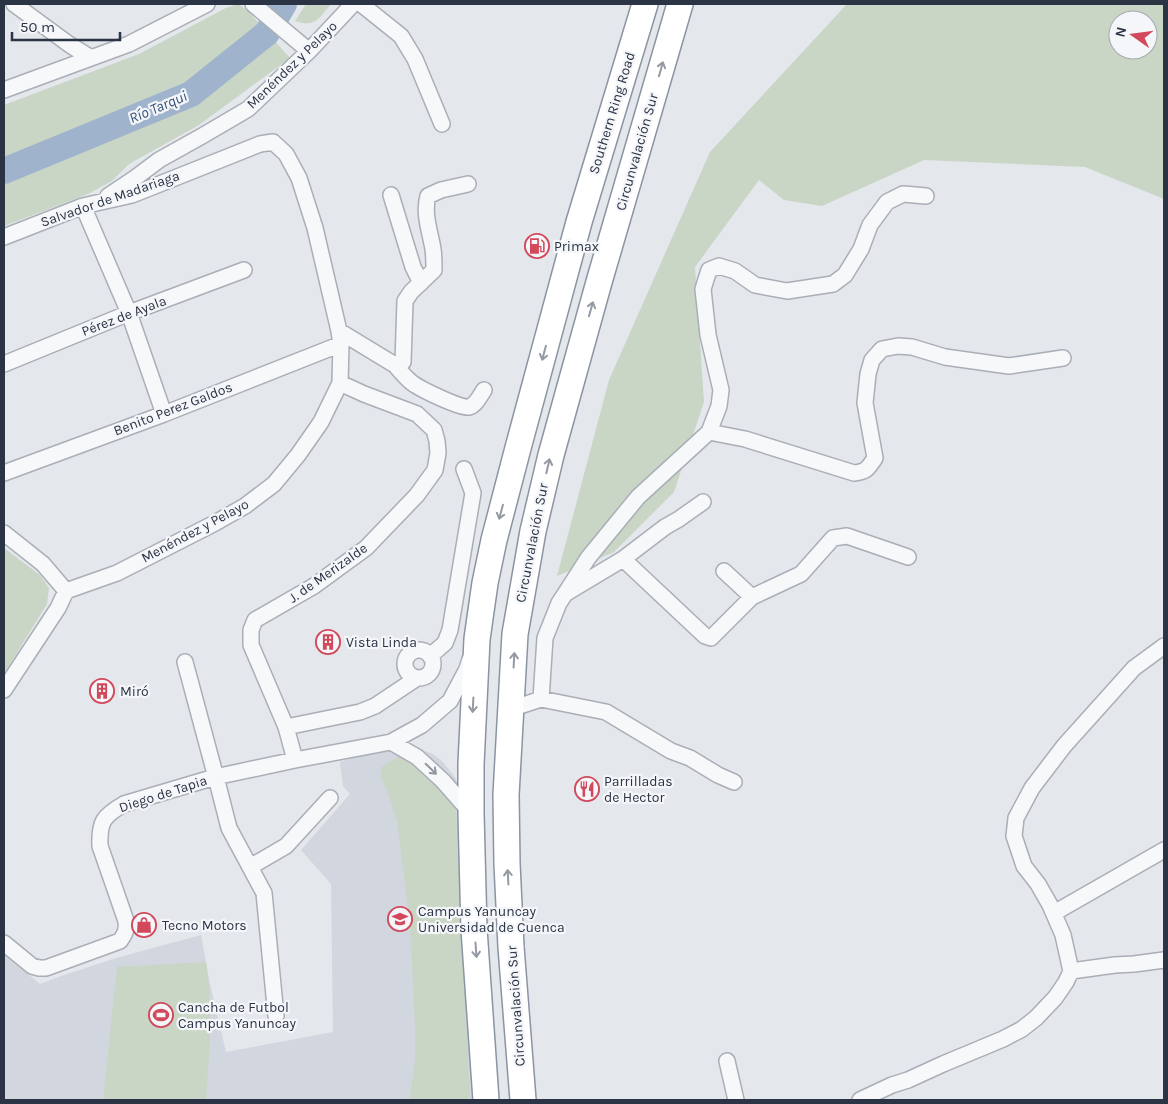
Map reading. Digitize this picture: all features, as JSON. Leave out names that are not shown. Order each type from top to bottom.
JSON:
[{"type":"highway","name":"Southern Ring Road","points":[[477,639],[485,583],[494,540],[518,448],[579,222],[646,4]]},
{"type":"highway","name":"Circunvalación Sur","points":[[523,1100],[511,947],[507,864],[506,794],[515,634],[533,531],[551,455],[680,4]]},
{"type":"highway","points":[[477,639],[471,764],[471,814],[474,929],[486,1100]]},
{"type":"street","points":[[14,4],[91,58]]},
{"type":"street","points":[[4,90],[129,44],[207,4]]},
{"type":"street","points":[[254,4],[305,47]]},
{"type":"street","name":"Menéndez y Pelayo","points":[[101,202],[159,160],[248,109],[305,47],[353,4]]},
{"type":"street","points":[[361,4],[401,36],[415,59],[442,124]]},
{"type":"street","name":"Menéndez y Pelayo","points":[[66,591],[117,572],[215,523],[245,506],[261,494],[282,476],[298,455],[321,422],[340,384],[340,338],[315,228],[299,178],[286,154],[273,142]]},
{"type":"street","name":"Salvador de Madariaga","points":[[4,237],[83,206],[132,195],[260,144],[273,142]]},
{"type":"street","points":[[395,365],[400,365],[403,362],[405,301],[434,270],[434,250],[429,232],[426,206],[428,196],[441,190],[468,184]]},
{"type":"street","points":[[541,699],[545,638],[559,603],[588,558],[638,497],[710,432],[719,406],[721,390],[708,335],[702,289],[709,270],[719,266],[735,272],[754,285],[787,291],[833,284],[845,275],[861,248],[870,225],[887,202],[903,194],[926,196]]},
{"type":"street","points":[[391,195],[413,267],[421,283]]},
{"type":"street","points":[[83,206],[128,313],[164,414]]},
{"type":"street","name":"Pérez de Ayala","points":[[4,364],[128,313],[244,270]]},
{"type":"street","points":[[340,338],[395,365],[412,383],[464,408],[475,404],[484,390]]},
{"type":"street","name":"Benito Perez Galdos","points":[[4,472],[164,414],[340,338]]},
{"type":"street","points":[[710,432],[745,439],[854,473],[862,473],[875,458],[865,403],[868,374],[872,360],[882,349],[898,346],[912,347],[945,357],[1009,366],[1063,358]]},
{"type":"street","name":"J. de Merizalde","points":[[295,760],[286,727],[251,645],[251,630],[256,620],[314,586],[366,548],[417,495],[435,470],[438,453],[434,430],[417,414],[340,384]]},
{"type":"street","points":[[430,656],[445,643],[450,630],[473,494],[464,468]]},
{"type":"street","points":[[565,594],[623,560],[665,527],[703,502]]},
{"type":"street","points":[[4,533],[43,564],[66,591],[58,608],[4,690]]},
{"type":"street","points":[[623,560],[705,636],[711,638],[752,597],[801,574],[833,538],[847,536],[908,557]]},
{"type":"street","points":[[724,571],[752,597]]},
{"type":"street","name":"Diego de Tapia","points":[[4,943],[32,966],[48,974],[120,941],[125,935],[126,921],[100,846],[100,833],[103,821],[110,812],[124,804],[216,777],[391,742],[422,725],[450,701],[467,668],[477,639]]},
{"type":"street","points":[[860,1100],[1003,1039],[1022,1029],[1036,1018],[1055,998],[1066,982],[1071,971],[1063,935],[1054,913],[1038,884],[1024,866],[1014,836],[1016,818],[1032,788],[1064,746],[1134,668],[1164,646]]},
{"type":"street","points":[[421,650],[430,656],[433,661],[433,667],[427,676],[417,678],[408,672],[405,662],[411,653],[421,650]]},
{"type":"street","points":[[185,662],[229,828],[264,893],[276,1016]]},
{"type":"street","points":[[286,727],[360,712],[376,706],[417,678]]},
{"type":"street","points":[[511,709],[541,699],[606,712],[671,751],[690,758],[734,782]]},
{"type":"street","points":[[391,742],[418,756],[443,781],[471,814]]},
{"type":"street","points":[[250,867],[286,846],[330,798]]},
{"type":"street","points":[[1054,913],[1164,850]]},
{"type":"street","points":[[1071,971],[1115,964],[1134,964],[1164,960]]},
{"type":"street","points":[[727,1061],[736,1100]]},
{"type":"shaded area","name":"Campus Yanuncay Universidad de Cuenca","points":[[400,745],[414,747],[433,754],[442,761],[455,777],[461,792],[478,1100],[4,1100],[4,954],[40,984],[116,958],[201,935],[226,1052],[333,1032],[331,884],[301,850],[350,794],[343,786],[340,762],[386,747]]},
{"type":"green space","points":[[238,4],[247,10],[290,58],[199,125],[129,164],[112,181],[88,194],[4,226],[4,105],[139,54],[226,8]]},
{"type":"green space","points":[[306,4],[331,4],[320,17],[312,22],[302,23],[295,21]]},
{"type":"green space","points":[[847,4],[1164,4],[1164,199],[1085,167],[924,160],[822,206],[784,200],[759,180],[695,267],[704,402],[674,492],[614,552],[557,576],[609,380],[710,152]]},
{"type":"green space","points":[[4,548],[40,575],[49,588],[47,604],[4,674]]},
{"type":"green space","points":[[401,755],[427,760],[455,795],[470,1100],[409,1100],[415,1061],[410,924],[397,821],[381,777],[381,767]]},
{"type":"green space","name":"Cancha de Futbol Campus Yanuncay","points":[[206,962],[210,1014],[206,1100],[103,1100],[117,967]]},
{"type":"waterway","name":"Río Tarqui","points":[[4,171],[191,94],[267,33],[284,4]]},
{"type":"place","name":"Primax","points":[[537,246]]},
{"type":"place","name":"Vista Linda","points":[[328,642]]},
{"type":"place","name":"Miró","points":[[102,691]]},
{"type":"place","name":"Parrilladas de Hector","points":[[587,789]]},
{"type":"place","name":"Campus Yanuncay Universidad de Cuenca","points":[[400,919]]},
{"type":"place","name":"Tecno Motors","points":[[144,925]]},
{"type":"place","name":"Cancha de Futbol Campus Yanuncay","points":[[161,1015]]}]
